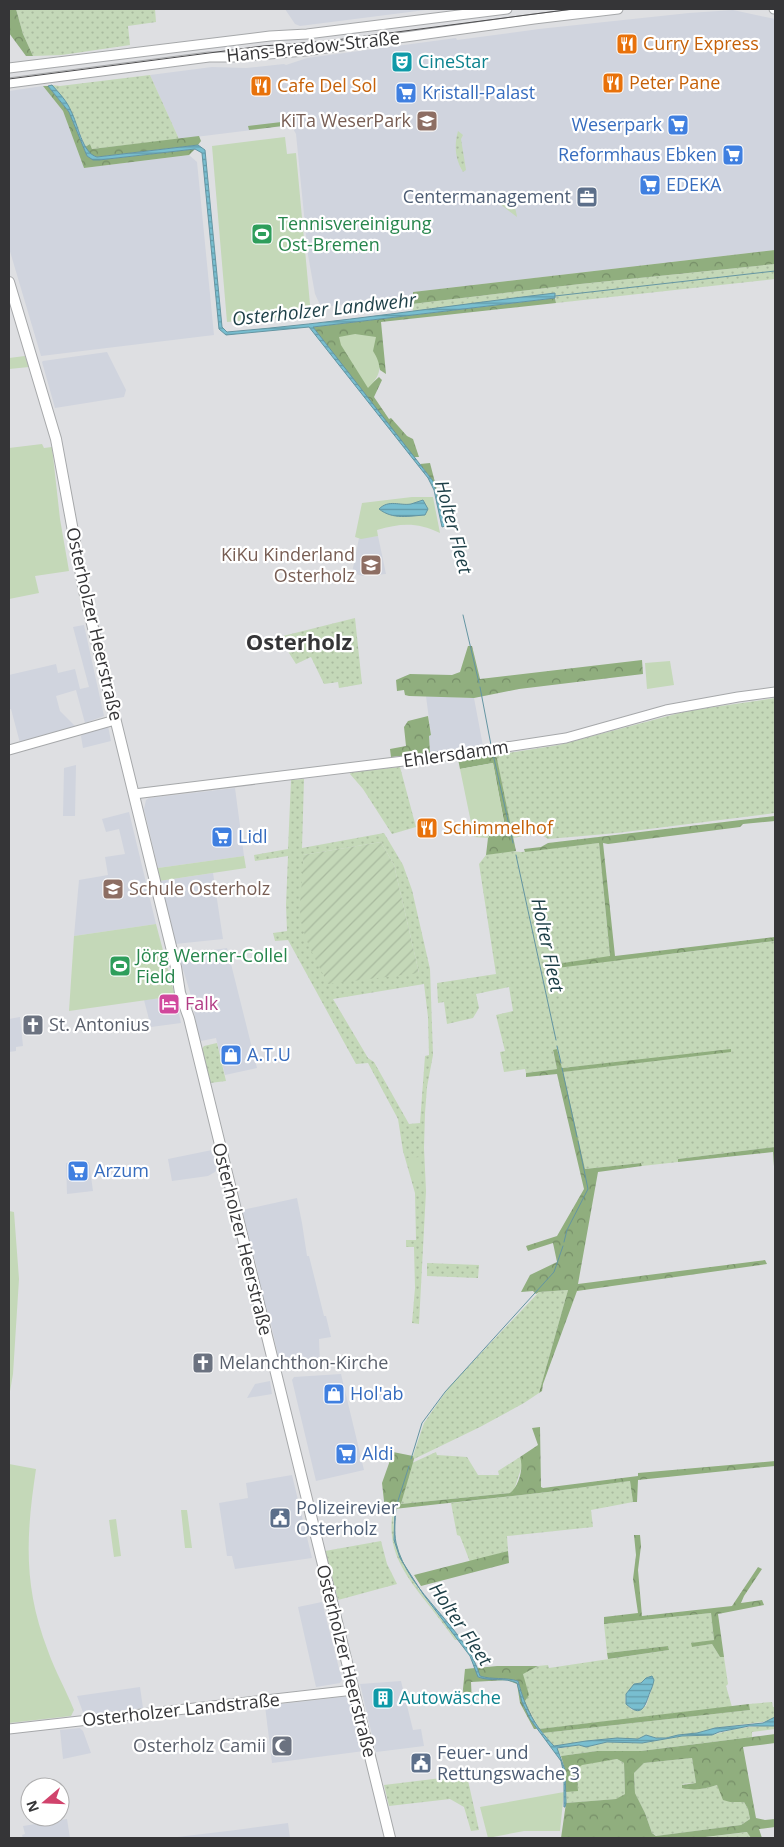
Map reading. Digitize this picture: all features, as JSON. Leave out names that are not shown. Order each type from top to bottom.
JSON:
[{"type":"main road","name":"Hans-Bredow-Straße","points":[[9,68],[507,9]]},
{"type":"main road","name":"Hans-Bredow-Straße","points":[[9,83],[209,57],[233,58],[305,51],[543,17],[618,9]]},
{"type":"main road","name":"Osterholzer Heerstraße","points":[[9,282],[56,439],[84,591],[176,967],[180,993],[188,1018],[390,1838]]},
{"type":"main road","name":"Ehlersdamm","points":[[134,794],[566,738],[666,710],[775,692]]},
{"type":"main road","points":[[9,750],[115,720]]},
{"type":"main road","name":"Osterholzer Landstraße","points":[[9,1730],[354,1690]]},
{"type":"shaded area","points":[[285,9],[433,9],[300,26],[295,24]]},
{"type":"shaded area","points":[[733,10],[775,19],[775,250],[413,292],[413,297],[321,307],[315,294],[308,255],[296,134],[291,125],[179,139],[150,75],[212,67],[246,68],[286,65],[307,58],[456,38],[457,40],[539,29]]},
{"type":"shaded area","points":[[43,86],[63,111],[84,168],[189,155],[197,162],[214,335],[41,356],[9,248],[9,91]]},
{"type":"shaded area","points":[[107,352],[126,390],[124,397],[55,408],[42,362]]},
{"type":"shaded area","points":[[378,536],[386,574],[363,576],[352,573],[359,538]]},
{"type":"shaded area","points":[[84,625],[104,716],[85,723],[76,690],[56,696],[60,711],[76,727],[20,743],[11,709],[9,709],[9,675],[56,664],[58,673],[75,669],[80,689],[89,687],[73,627]]},
{"type":"shaded area","points":[[426,696],[474,698],[483,746],[430,753],[429,736],[431,735]]},
{"type":"shaded area","points":[[108,726],[111,741],[83,748],[81,736],[85,732]]},
{"type":"shaded area","points":[[76,765],[75,816],[63,816],[64,768]]},
{"type":"shaded area","points":[[235,788],[244,856],[158,868],[144,809],[146,800],[149,798]]},
{"type":"shaded area","name":"Schule Osterholz","points":[[129,812],[156,924],[74,936],[79,880],[108,875],[105,857],[125,854],[119,829],[106,832],[102,819]]},
{"type":"shaded area","points":[[213,873],[223,939],[175,944],[159,881]]},
{"type":"shaded area","points":[[227,948],[257,1068],[225,1075],[216,1038],[199,1040],[192,999],[179,956]]},
{"type":"shaded area","points":[[175,996],[181,1023],[151,1027],[144,1000]]},
{"type":"shaded area","points":[[20,1017],[23,1046],[16,1047],[16,1051],[9,1052],[9,1019]]},
{"type":"shaded area","points":[[212,1150],[217,1169],[215,1172],[208,1176],[172,1181],[168,1159]]},
{"type":"shaded area","points":[[89,1162],[93,1191],[67,1194],[66,1163]]},
{"type":"shaded area","points":[[297,1198],[307,1256],[309,1256],[331,1337],[319,1339],[320,1366],[281,1369],[271,1324],[265,1312],[256,1274],[258,1272],[242,1210]]},
{"type":"shaded area","points":[[341,1374],[364,1470],[316,1481],[292,1380],[294,1377]]},
{"type":"shaded area","points":[[270,1381],[272,1394],[247,1398],[255,1384]]},
{"type":"shaded area","points":[[292,1475],[312,1558],[235,1569],[232,1556],[227,1556],[219,1503],[248,1498],[246,1483]]},
{"type":"shaded area","points":[[322,1602],[342,1680],[340,1683],[316,1687],[298,1607]]},
{"type":"shaded area","points":[[401,1681],[413,1730],[421,1729],[424,1746],[376,1752],[360,1684]]},
{"type":"shaded area","points":[[140,1687],[143,1708],[84,1715],[77,1696]]},
{"type":"shaded area","points":[[350,1696],[364,1751],[272,1763],[265,1706]]},
{"type":"shaded area","points":[[80,1728],[83,1731],[91,1753],[63,1759],[60,1730]]},
{"type":"shaded area","points":[[288,1823],[290,1838],[169,1838],[236,1830]]},
{"type":"shaded area","points":[[23,1827],[68,1827],[70,1838],[23,1838],[22,1835],[25,1834]]},
{"type":"green space","points":[[9,9],[16,9],[23,34],[33,56],[26,56],[9,33]]},
{"type":"green space","points":[[16,9],[155,9],[156,22],[128,26],[130,45],[62,55],[33,56],[23,34]]},
{"type":"green space","points":[[150,75],[179,139],[92,149],[90,144],[85,147],[72,115],[52,85],[60,86]]},
{"type":"green space","points":[[43,86],[48,86],[69,112],[87,156],[94,160],[195,149],[189,155],[84,168],[63,111]]},
{"type":"green space","points":[[290,121],[291,125],[249,130],[248,126]]},
{"type":"green space","points":[[458,131],[463,135],[461,139],[466,170],[463,172],[456,152]]},
{"type":"green space","points":[[199,136],[201,141],[198,145],[97,157],[89,154],[85,147],[90,144],[92,149]]},
{"type":"green space","name":"Tennisvereinigung Ost-Bremen","points":[[285,137],[287,154],[296,153],[311,315],[227,322],[212,146]]},
{"type":"green space","points":[[513,190],[513,200],[517,217],[501,205]]},
{"type":"green space","points":[[775,250],[775,264],[412,304],[411,297],[413,297],[413,292]]},
{"type":"green space","points":[[775,264],[775,279],[556,303],[555,294],[413,312],[412,304],[580,284]]},
{"type":"green space","points":[[555,298],[556,303],[381,322],[386,374],[380,370],[370,350],[355,334],[368,387],[379,377],[382,380],[374,397],[389,419],[391,418],[407,436],[413,439],[419,457],[414,457],[399,439],[313,327]]},
{"type":"green space","points":[[355,334],[376,337],[373,351],[378,362],[379,371],[376,379],[368,388],[341,345],[339,337]]},
{"type":"green space","points":[[25,356],[29,367],[9,369],[9,358]]},
{"type":"green space","points":[[42,444],[44,448],[52,447],[60,519],[69,571],[35,576],[39,593],[9,599],[9,448]]},
{"type":"green space","points":[[430,463],[446,525],[444,525],[433,481],[420,464]]},
{"type":"green space","points":[[412,497],[433,497],[440,533],[416,525],[401,525],[377,530],[378,536],[361,539],[355,537],[362,503]]},
{"type":"green space","points":[[355,618],[362,684],[339,688],[338,682],[324,684],[311,657],[296,664],[279,637]]},
{"type":"green space","points":[[468,646],[472,646],[480,679],[642,660],[643,674],[519,689],[474,698],[409,696],[405,695],[404,690],[397,691],[396,680],[410,674],[452,675],[460,672]]},
{"type":"green space","points":[[670,661],[674,685],[647,689],[645,663]]},
{"type":"green space","points":[[775,698],[775,813],[617,833],[548,839],[539,833],[513,838],[496,755],[559,745],[687,711]]},
{"type":"green space","points":[[428,716],[431,735],[429,736],[430,753],[391,757],[390,749],[406,746],[404,727],[408,721]]},
{"type":"green space","points":[[496,754],[516,851],[486,855],[488,838],[492,831],[499,829],[506,832],[493,763],[460,769],[458,759]]},
{"type":"green space","points":[[493,763],[506,833],[499,829],[492,831],[488,838],[474,837],[460,769]]},
{"type":"green space","points":[[400,767],[416,827],[392,834],[363,789],[350,774],[351,772]]},
{"type":"green space","points":[[304,779],[302,848],[384,833],[403,865],[412,890],[430,969],[433,1055],[427,1087],[425,1113],[426,1191],[419,1324],[412,1323],[415,1288],[414,1247],[406,1247],[406,1240],[416,1240],[415,1193],[403,1151],[398,1119],[368,1063],[356,1064],[288,940],[275,941],[273,933],[287,931],[288,856],[255,861],[254,855],[288,849],[291,780]],"holes":[[[381,842],[394,865],[419,973],[300,911],[304,871],[303,855]],[[424,984],[428,1017],[429,1055],[425,1056],[420,1123],[409,1124],[374,1062],[368,1058],[333,999]]]},
{"type":"green space","points":[[775,816],[775,821],[743,824],[740,827],[608,844],[603,843],[615,956],[775,937],[775,941],[549,969],[549,965],[610,956],[599,843],[525,852],[524,849],[541,847],[548,843]]},
{"type":"green space","points":[[381,842],[394,865],[419,973],[328,984],[310,948],[301,920],[300,903],[303,855]]},
{"type":"green space","points":[[599,843],[610,957],[549,965],[670,954],[775,941],[775,1147],[678,1159],[678,1162],[642,1166],[641,1163],[585,1169],[562,1072],[731,1051],[561,1068],[557,1050],[553,1051],[557,1069],[526,1073],[525,1069],[504,1072],[500,1052],[505,1051],[496,1015],[513,1011],[509,987],[476,994],[479,1008],[473,1018],[447,1024],[444,1002],[438,1003],[437,983],[496,974],[479,864],[486,855]]},
{"type":"green space","points":[[244,856],[246,868],[159,881],[158,868]]},
{"type":"green space","name":"Jörg Werner-Collel Field","points":[[156,924],[175,996],[69,1011],[74,936]]},
{"type":"green space","points":[[217,1043],[226,1081],[210,1083],[201,1050],[204,1046]]},
{"type":"green space","points":[[557,1049],[562,1068],[731,1049],[731,1052],[563,1072],[585,1169],[641,1163],[642,1166],[598,1172],[578,1284],[765,1260],[767,1264],[577,1291],[542,1391],[539,1393],[568,1290],[539,1292],[536,1294],[533,1291],[521,1292],[530,1275],[557,1262],[553,1243],[528,1251],[526,1246],[557,1236],[584,1189],[557,1074],[526,1077],[526,1073],[557,1069],[553,1050]]},
{"type":"green space","points":[[775,1147],[775,1181],[773,1152],[678,1162],[678,1159]]},
{"type":"green space","points":[[420,1157],[421,1182],[414,1183],[407,1158]]},
{"type":"green space","points":[[9,1211],[14,1212],[19,1279],[13,1374],[9,1397]]},
{"type":"green space","points":[[427,1263],[479,1265],[478,1278],[427,1276]]},
{"type":"green space","points":[[568,1290],[539,1393],[480,1427],[414,1459],[413,1456],[424,1423],[449,1387],[539,1292]]},
{"type":"green space","points":[[540,1427],[541,1487],[543,1488],[638,1476],[638,1473],[775,1461],[775,1466],[638,1480],[637,1502],[633,1502],[630,1481],[385,1510],[382,1483],[393,1452],[413,1456],[414,1459],[401,1504],[510,1493],[516,1486],[520,1476],[520,1457],[538,1445],[532,1428]]},
{"type":"green space","points":[[436,1452],[437,1455],[467,1457],[478,1475],[499,1475],[498,1471],[520,1457],[523,1463],[514,1490],[510,1493],[401,1504],[412,1463]]},
{"type":"green space","points":[[9,1464],[36,1469],[29,1539],[29,1561],[34,1605],[51,1658],[74,1710],[71,1716],[9,1723]]},
{"type":"green space","points":[[630,1481],[633,1502],[591,1510],[593,1527],[507,1536],[508,1551],[470,1562],[460,1536],[457,1535],[451,1503]]},
{"type":"green space","points":[[181,1510],[187,1510],[192,1548],[185,1548]]},
{"type":"green space","points":[[394,1510],[394,1529],[404,1564],[423,1595],[458,1640],[455,1640],[404,1571],[392,1538]]},
{"type":"green space","points":[[116,1519],[121,1556],[114,1557],[109,1520]]},
{"type":"green space","points":[[634,1535],[640,1535],[641,1546],[638,1570],[642,1616],[732,1606],[758,1567],[762,1569],[741,1603],[762,1600],[764,1605],[718,1614],[724,1657],[720,1657],[712,1644],[692,1647],[691,1643],[714,1640],[711,1613],[604,1624],[604,1617],[638,1613],[633,1579],[636,1555]]},
{"type":"green space","points":[[381,1541],[387,1564],[397,1584],[338,1600],[325,1551]]},
{"type":"green space","points":[[508,1551],[509,1563],[421,1586],[414,1575]]},
{"type":"green space","points":[[711,1613],[714,1640],[691,1647],[712,1644],[720,1657],[724,1657],[728,1684],[726,1686],[732,1707],[539,1729],[525,1701],[523,1673],[538,1666],[548,1665],[549,1668],[669,1650],[668,1646],[607,1653],[604,1624]],"holes":[[[641,1683],[653,1685],[646,1706],[632,1710],[626,1704],[626,1696],[631,1688]]]},
{"type":"green space","points":[[668,1646],[669,1650],[608,1659],[607,1653]]},
{"type":"green space","points":[[538,1666],[523,1674],[529,1695],[525,1701],[537,1726],[528,1709],[522,1696],[518,1681],[480,1676],[477,1668]]},
{"type":"green space","points":[[475,1668],[479,1678],[507,1679],[517,1683],[525,1709],[537,1729],[534,1729],[520,1703],[517,1684],[507,1680],[471,1682],[472,1704],[464,1706],[465,1669]]},
{"type":"green space","points":[[772,1702],[773,1707],[775,1707],[775,1717],[769,1721],[715,1728],[666,1738],[646,1735],[638,1739],[593,1740],[554,1747],[543,1733],[750,1710],[749,1704]]},
{"type":"green space","points":[[749,1704],[750,1710],[543,1733],[540,1729]]},
{"type":"green space","points":[[775,1726],[775,1729],[752,1732],[752,1737],[641,1751],[597,1751],[561,1756],[556,1749],[579,1745],[586,1747],[607,1742],[642,1743],[682,1736],[712,1735],[739,1728]]},
{"type":"green space","points":[[775,1734],[775,1743],[743,1747],[756,1818],[765,1820],[775,1819],[775,1827],[759,1829],[762,1838],[751,1838],[747,1832],[697,1838],[561,1838],[566,1803],[616,1799],[625,1794],[624,1763],[617,1759],[582,1765],[577,1769],[578,1791],[566,1792],[565,1770],[561,1756],[597,1751],[641,1751]],"holes":[[[692,1758],[696,1783],[682,1785],[682,1788],[700,1789],[717,1785],[723,1800],[744,1802],[750,1819],[741,1825],[656,1836],[652,1833],[635,1793],[634,1773],[644,1763]]]},
{"type":"green space","points":[[692,1758],[696,1783],[682,1784],[695,1789],[717,1785],[730,1802],[744,1802],[750,1819],[741,1825],[657,1836],[652,1833],[635,1793],[634,1773],[644,1763]]},
{"type":"green space","points":[[617,1759],[624,1763],[625,1794],[617,1799],[566,1803],[566,1792],[578,1790],[577,1769],[582,1764]]},
{"type":"green space","points":[[467,1776],[479,1830],[471,1831],[464,1807],[450,1799],[389,1806],[384,1785]]},
{"type":"green space","points":[[564,1792],[560,1831],[524,1831],[488,1838],[480,1807]]},
{"type":"green space","points":[[748,1832],[751,1838],[698,1838]]},
{"type":"water","points":[[52,85],[69,107],[84,144],[97,157],[198,145],[205,150],[222,327],[227,332],[350,319],[555,293],[555,298],[313,327],[433,481],[445,526],[442,527],[434,490],[428,478],[309,327],[226,335],[219,329],[202,153],[195,149],[93,160],[87,156],[69,112],[48,86]]},
{"type":"water","points":[[423,500],[428,509],[425,515],[395,516],[379,509],[387,504],[411,504]]},
{"type":"water","points":[[395,1509],[396,1543],[405,1566],[400,1558],[394,1540]]},
{"type":"water","points":[[418,1587],[463,1642],[473,1658],[480,1676],[518,1681],[532,1716],[541,1731],[554,1746],[617,1738],[638,1739],[646,1735],[666,1738],[715,1728],[763,1723],[775,1717],[775,1726],[749,1726],[712,1735],[682,1736],[642,1743],[607,1742],[586,1747],[579,1745],[557,1748],[565,1770],[566,1803],[564,1807],[564,1774],[561,1761],[530,1719],[522,1702],[517,1683],[478,1677],[470,1656],[423,1594]]},
{"type":"water","points":[[652,1676],[654,1680],[644,1706],[639,1710],[631,1708],[626,1704],[626,1694],[634,1684],[641,1683],[646,1678]]},
{"type":"waterway","name":"Osterholzer Landwehr","points":[[555,296],[775,271]]},
{"type":"waterway","name":"Holter Fleet","points":[[463,615],[479,683]]},
{"type":"waterway","name":"Holter Fleet","points":[[480,687],[491,745]]},
{"type":"waterway","name":"Holter Fleet","points":[[493,754],[513,843]]},
{"type":"waterway","name":"Holter Fleet","points":[[516,855],[556,1040]]},
{"type":"waterway","name":"Holter Fleet","points":[[557,1046],[561,1063]]},
{"type":"waterway","name":"Holter Fleet","points":[[562,1068],[577,1137]]},
{"type":"waterway","name":"Holter Fleet","points":[[564,1242],[567,1230],[588,1189],[578,1141]]},
{"type":"waterway","name":"Holter Fleet","points":[[411,1459],[422,1423],[445,1392],[554,1272],[563,1246]]},
{"type":"waterway","name":"Holter Fleet","points":[[396,1507],[409,1466]]},
{"type":"tram line","points":[[9,79],[263,46],[328,41],[573,9]]},
{"type":"place","name":"Curry Express","points":[[627,44]]},
{"type":"place","name":"CineStar","points":[[402,62]]},
{"type":"place","name":"Peter Pane","points":[[613,83]]},
{"type":"place","name":"Cafe Del Sol","points":[[261,86]]},
{"type":"place","name":"Kristall-Palast","points":[[406,93]]},
{"type":"place","name":"KiTa WeserPark","points":[[427,121]]},
{"type":"place","name":"Weserpark","points":[[678,125]]},
{"type":"place","name":"Reformhaus Ebken","points":[[733,155]]},
{"type":"place","name":"EDEKA","points":[[650,185]]},
{"type":"place","name":"Centermanagement","points":[[587,197]]},
{"type":"place","name":"Tennisvereinigung Ost-Bremen","points":[[262,234]]},
{"type":"place","name":"KiKu Kinderland Osterholz","points":[[371,565]]},
{"type":"place","name":"Schimmelhof","points":[[427,828]]},
{"type":"place","name":"Lidl","points":[[222,837]]},
{"type":"place","name":"Schule Osterholz","points":[[113,889]]},
{"type":"place","name":"Jörg Werner-Collel Field","points":[[120,966]]},
{"type":"place","name":"Falk","points":[[169,1004]]},
{"type":"place","name":"St. Antonius","points":[[33,1025]]},
{"type":"place","name":"A.T.U","points":[[231,1055]]},
{"type":"place","name":"Arzum","points":[[78,1171]]},
{"type":"place","name":"Melanchthon-Kirche","points":[[203,1363]]},
{"type":"place","name":"Hol'ab","points":[[334,1394]]},
{"type":"place","name":"Aldi","points":[[346,1454]]},
{"type":"place","name":"Polizeirevier Osterholz","points":[[280,1518]]},
{"type":"place","name":"Autowäsche","points":[[383,1698]]},
{"type":"place","name":"Osterholz Camii","points":[[282,1746]]},
{"type":"place","name":"Feuer- und Rettungswache 3","points":[[421,1763]]},
{"type":"district","name":"Osterholz","points":[[299,642]]}]
